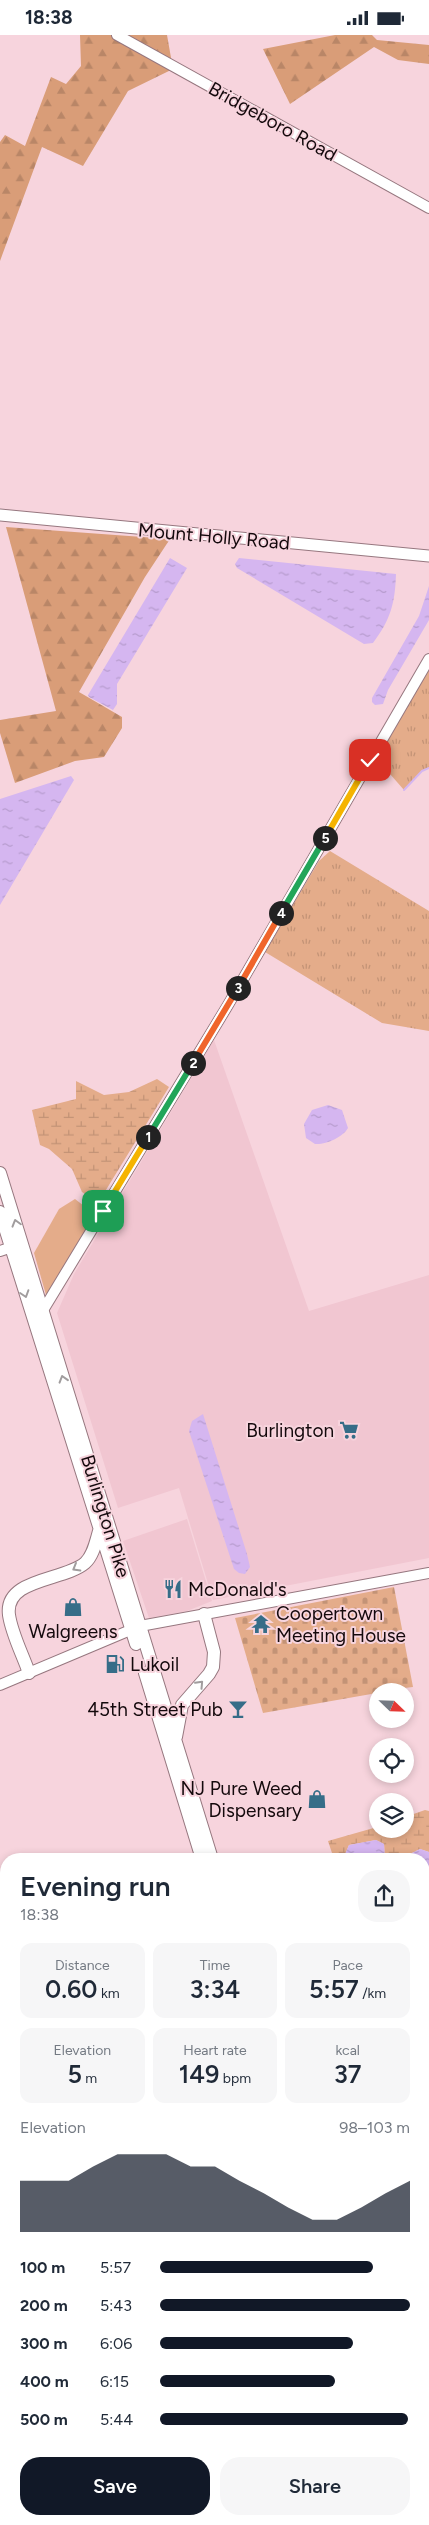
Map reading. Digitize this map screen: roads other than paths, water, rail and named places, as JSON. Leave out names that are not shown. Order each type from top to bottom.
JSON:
[{"type":"highway","name":"Burlington Pike","points":[[0,1173],[11,1247],[42,1312],[200,1853]]},
{"type":"highway","name":"Burlington Pike","points":[[0,1212],[100,1528],[176,1742],[210,1853]]},
{"type":"highway","points":[[29,1673],[9,1615],[11,1601],[20,1589],[68,1573],[86,1563],[95,1547],[100,1528]]},
{"type":"highway","points":[[176,1742],[182,1705],[213,1667],[214,1652],[204,1614]]},
{"type":"main road","name":"Mount Holly Road","points":[[0,515],[429,555]]},
{"type":"street","name":"Bridgeboro Road","points":[[117,35],[429,208]]},
{"type":"street","points":[[42,1312],[228,1005],[429,659]]},
{"type":"street","points":[[0,1685],[136,1628],[429,1573]]},
{"type":"water","points":[[170,558],[187,568],[117,684],[117,704],[113,710],[88,695]]},
{"type":"water","points":[[239,558],[396,574],[395,594],[391,610],[384,626],[373,643],[364,644],[237,568],[235,564]]},
{"type":"water","points":[[429,586],[429,620],[388,690],[383,704],[375,705],[372,702],[372,698],[419,616]]},
{"type":"water","points":[[71,776],[74,780],[0,905],[0,799]]},
{"type":"water","points":[[328,1105],[342,1110],[348,1128],[334,1140],[315,1144],[306,1138],[304,1124],[312,1110]]},
{"type":"water","points":[[203,1414],[247,1554],[250,1567],[245,1574],[239,1573],[234,1569],[189,1431],[192,1421]]},
{"type":"water","points":[[376,1840],[384,1844],[385,1853],[346,1853],[349,1845]]},
{"type":"water","points":[[420,1849],[429,1852],[429,1853],[412,1853]]},
{"type":"waterway","points":[[404,790],[422,771],[429,768]]},
{"type":"place","name":"Burlington","points":[[349,1430]]},
{"type":"place","name":"McDonald's","points":[[173,1589]]},
{"type":"place","name":"Walgreens","points":[[73,1607]]},
{"type":"place","name":"Coopertown Meeting House","points":[[261,1624]]},
{"type":"place","name":"Lukoil","points":[[115,1664]]},
{"type":"place","name":"45th Street Pub","points":[[238,1709]]},
{"type":"place","name":"NJ Pure Weed Dispensary","points":[[317,1799]]}]
